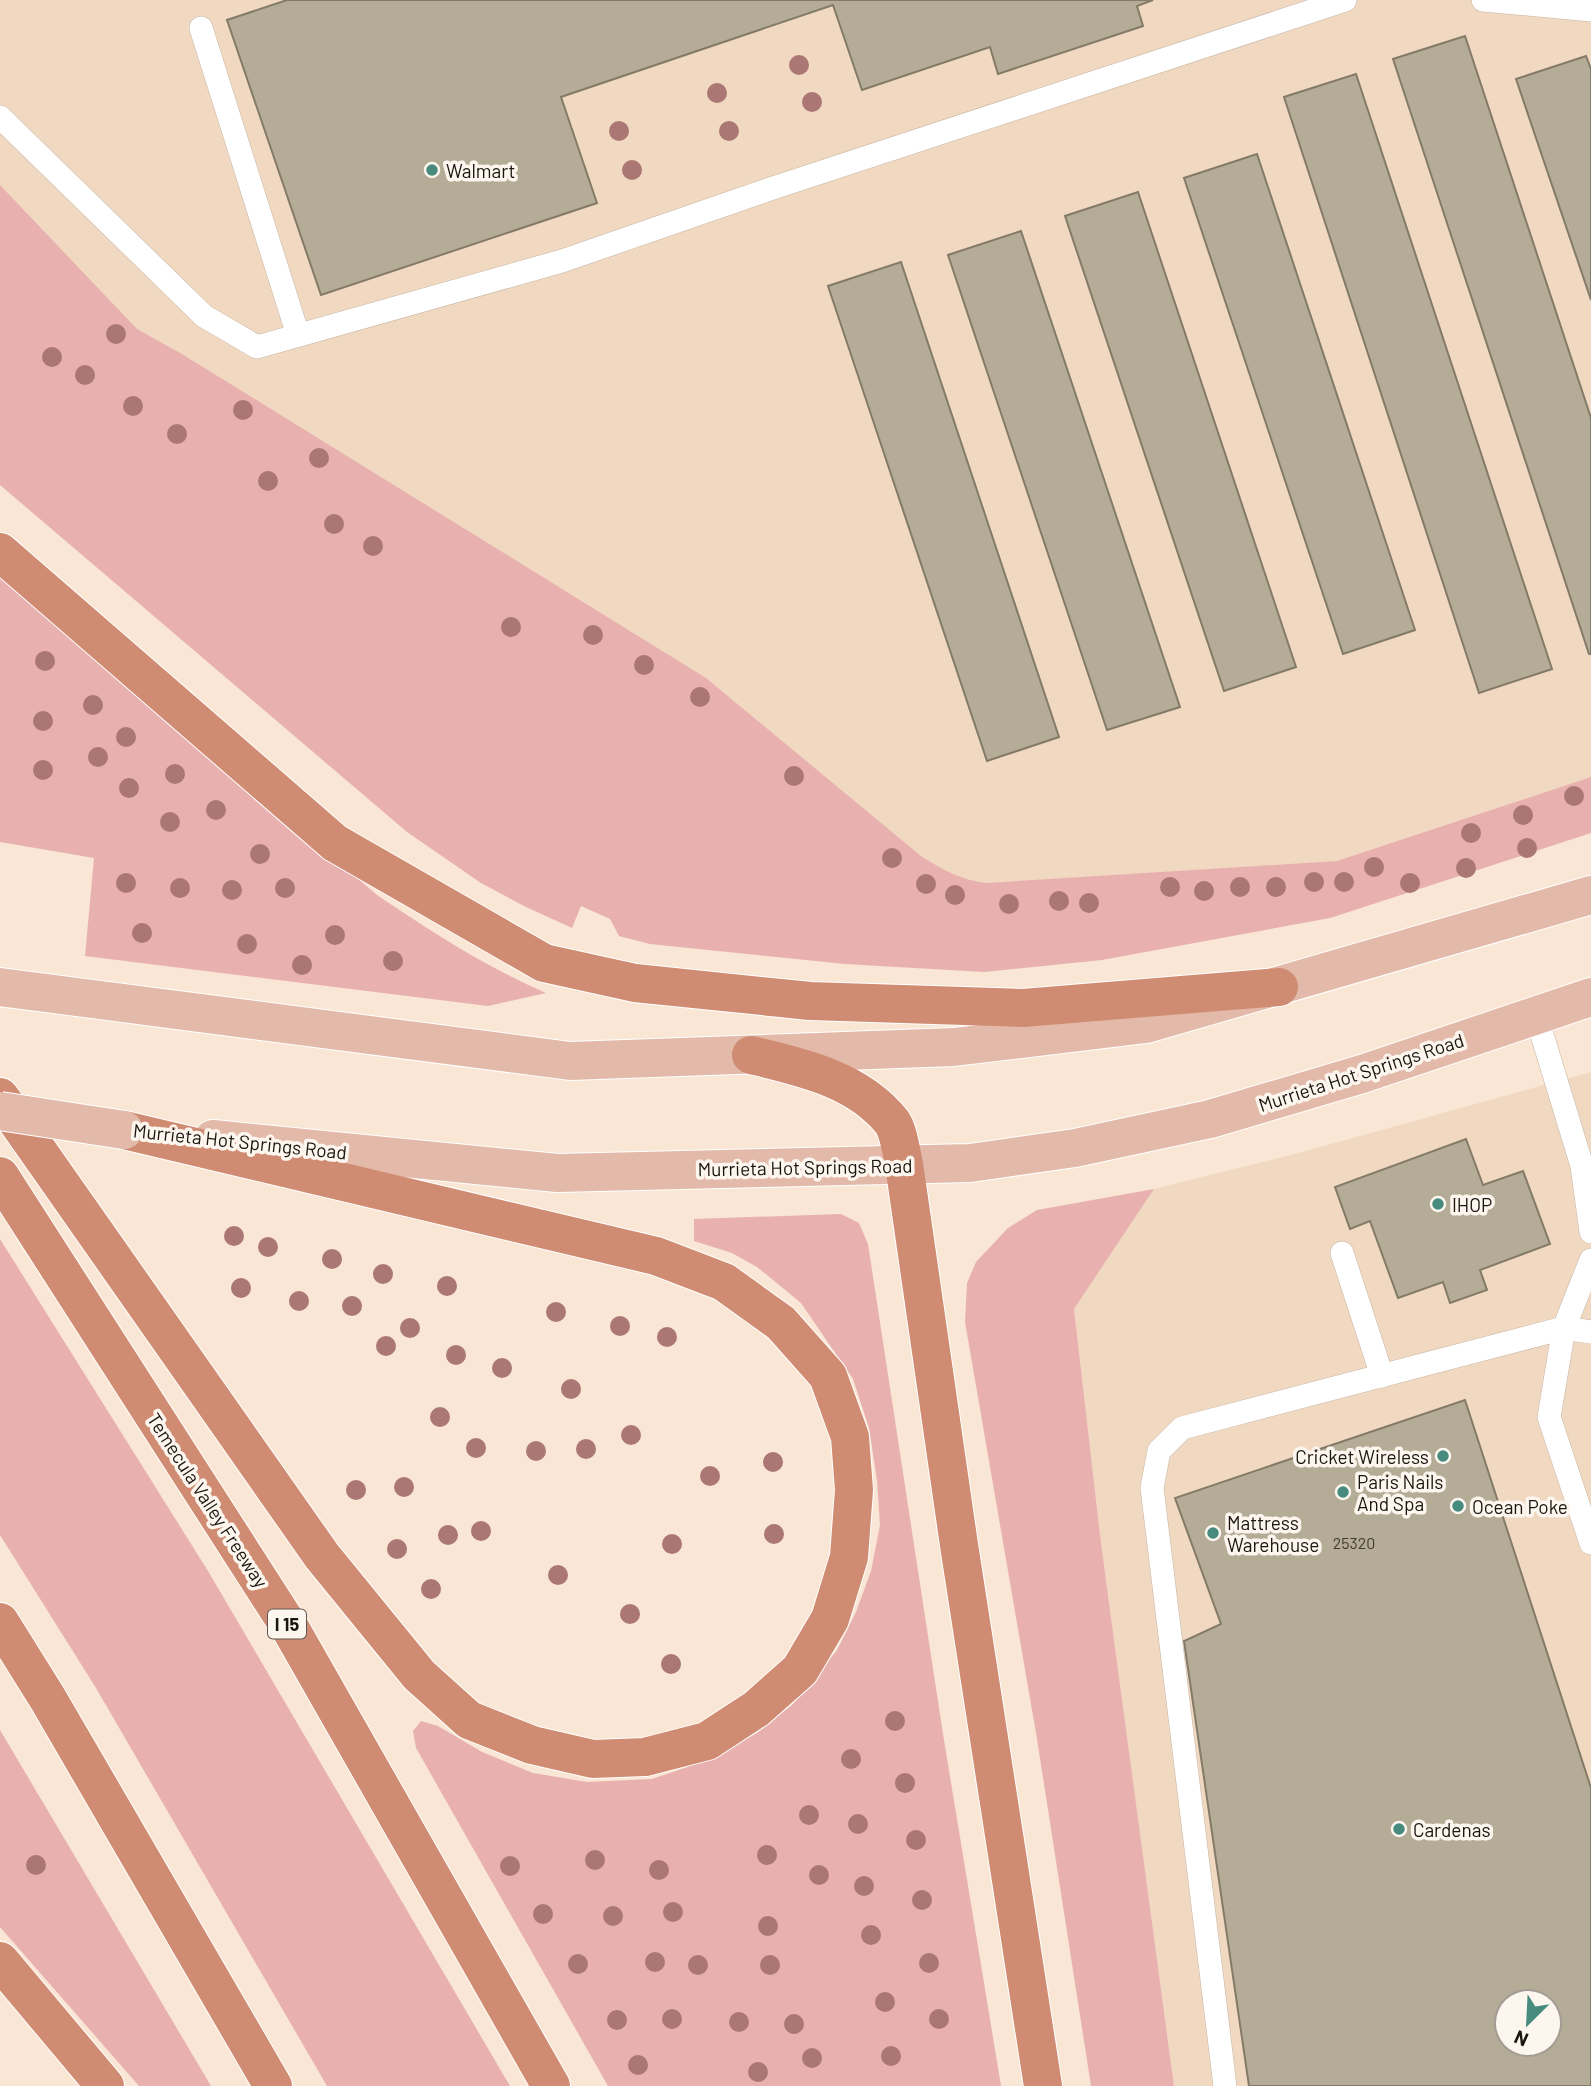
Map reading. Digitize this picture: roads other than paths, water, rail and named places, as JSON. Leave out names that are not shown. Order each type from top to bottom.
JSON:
[{"type":"highway","points":[[0,552],[335,843],[544,963],[635,984],[796,1000],[1023,1008],[1279,987]]},
{"type":"highway","points":[[751,1055],[818,1072],[862,1095],[893,1124],[904,1164],[959,1545],[1043,2086]]},
{"type":"highway","points":[[0,1097],[322,1556],[419,1675],[469,1720],[532,1745],[593,1759],[645,1756],[707,1741],[756,1709],[800,1670],[830,1619],[849,1558],[854,1490],[850,1437],[828,1376],[781,1323],[724,1282],[656,1256],[124,1130]]},
{"type":"highway","name":"Temecula Valley Freeway","points":[[0,1176],[289,1628],[551,2086]]},
{"type":"highway","points":[[0,1622],[272,2086]]},
{"type":"highway","points":[[0,1961],[105,2086]]},
{"type":"main road","points":[[0,987],[570,1061],[954,1047],[1146,1024],[1591,895]]},
{"type":"main road","name":"Murrieta Hot Springs Road","points":[[0,1111],[124,1130],[557,1173],[970,1163],[1075,1148],[1210,1119],[1362,1074],[1591,997]]},
{"type":"lane","points":[[0,117],[204,316],[257,347],[562,261],[770,189],[1345,0]]},
{"type":"lane","points":[[1483,0],[1591,10]]},
{"type":"lane","points":[[201,28],[298,335]]},
{"type":"lane","points":[[1536,1015],[1582,1166],[1591,1232]]},
{"type":"lane","points":[[1342,1253],[1381,1376]]},
{"type":"lane","points":[[1591,1260],[1564,1328],[1549,1417],[1591,1543]]},
{"type":"lane","points":[[1225,2086],[1152,1488],[1159,1451],[1182,1427],[1564,1328],[1591,1332]]},
{"type":"place","name":"Walmart","points":[[432,170]]},
{"type":"place","name":"IHOP","points":[[1438,1204]]},
{"type":"place","name":"Cricket Wireless","points":[[1443,1456]]},
{"type":"place","name":"Paris Nails And Spa","points":[[1343,1492]]},
{"type":"place","name":"Ocean Poke","points":[[1458,1506]]},
{"type":"place","name":"Mattress Warehouse","points":[[1213,1533]]},
{"type":"place","name":"Cardenas","points":[[1399,1829]]}]
